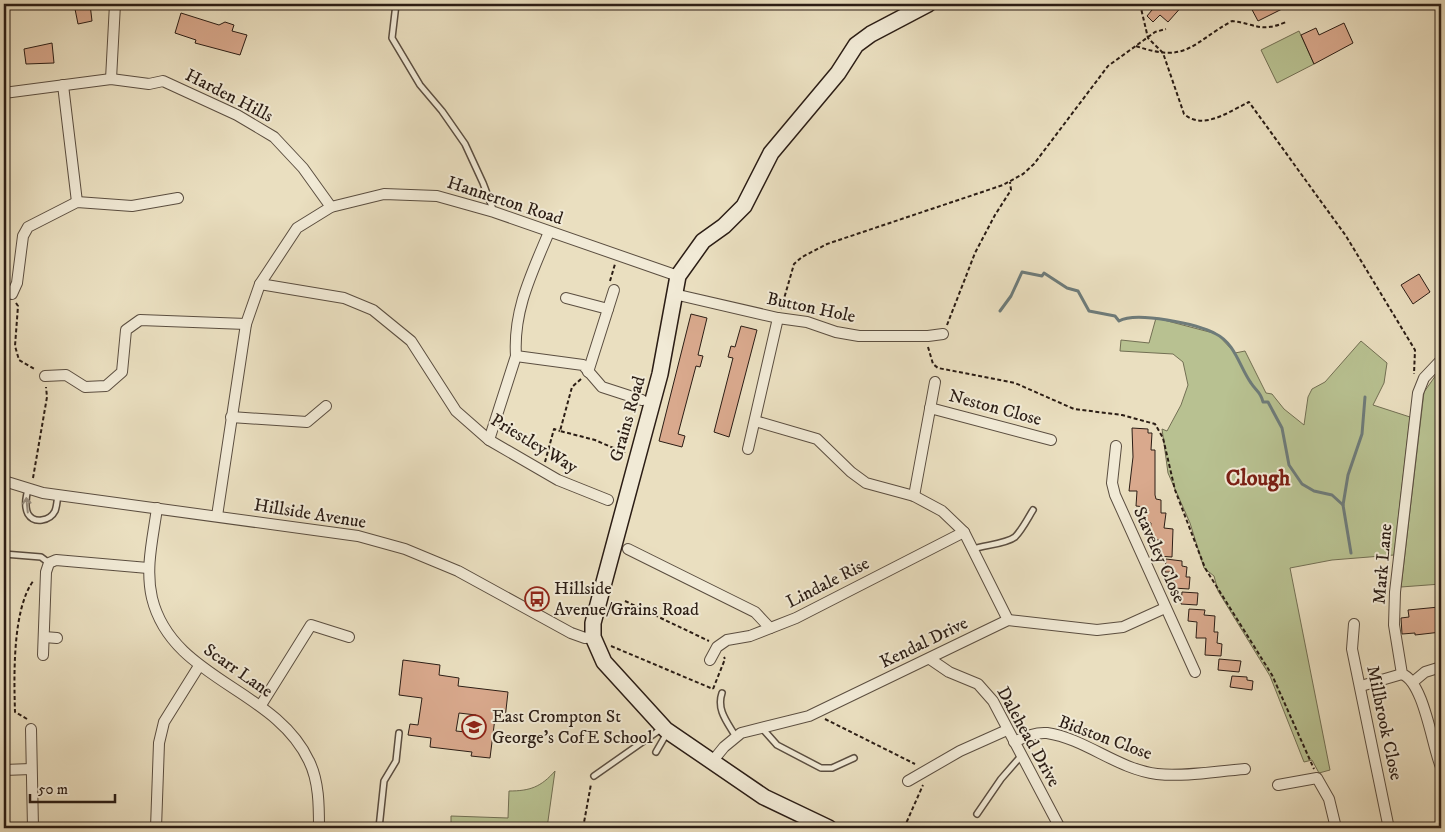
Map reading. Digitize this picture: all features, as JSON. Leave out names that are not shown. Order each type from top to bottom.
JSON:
[{"type":"street","points":[[111,79],[115,4]]},
{"type":"street","name":"Grains Road","points":[[594,642],[596,603],[660,374],[678,276],[703,242],[724,226],[744,206],[771,153],[838,73],[856,45],[870,34],[928,4]]},
{"type":"street","name":"Harden Hills","points":[[4,93],[111,79],[149,84],[163,81],[237,114],[274,137],[303,168],[331,207]]},
{"type":"street","points":[[63,85],[77,202]]},
{"type":"street","name":"Hannerton Road","points":[[218,516],[246,324],[260,284],[297,228],[331,207],[384,194],[437,196],[494,212],[678,276]]},
{"type":"street","points":[[12,294],[17,283],[23,236],[28,227],[77,202],[132,206],[178,198]]},
{"type":"street","points":[[490,440],[516,356],[515,343],[519,304],[549,232]]},
{"type":"street","name":"Priestley Way","points":[[260,284],[344,298],[373,310],[412,341],[456,411],[490,440],[558,480],[608,500]]},
{"type":"street","points":[[588,372],[614,290]]},
{"type":"street","name":"Button Hole","points":[[674,294],[778,318],[807,322],[836,332],[859,336],[928,336],[943,334]]},
{"type":"street","points":[[566,298],[608,309]]},
{"type":"street","points":[[748,449],[778,318]]},
{"type":"street","points":[[45,376],[66,375],[85,387],[106,386],[122,372],[126,330],[140,320],[246,324]]},
{"type":"street","points":[[516,356],[583,365],[602,387],[642,400]]},
{"type":"street","name":"Mark Lane","points":[[1402,674],[1394,624],[1395,592],[1418,393],[1424,378],[1441,360]]},
{"type":"street","points":[[914,496],[935,382]]},
{"type":"street","points":[[231,417],[308,422],[326,406]]},
{"type":"street","name":"Neston Close","points":[[930,408],[1051,440]]},
{"type":"street","points":[[755,421],[817,439],[851,472],[866,483],[914,496],[942,510],[964,532],[1008,620],[1097,630],[1123,627],[1165,608]]},
{"type":"street","name":"Staveley Close","points":[[1116,446],[1113,489],[1195,672]]},
{"type":"street","name":"Hillside Avenue","points":[[4,481],[28,489],[58,494],[358,536],[405,549],[458,571],[580,637],[594,642]]},
{"type":"street","name":"Scarr Lane","points":[[157,508],[148,568],[152,598],[162,627],[199,666],[261,705],[286,728],[310,761],[318,796],[319,828]]},
{"type":"street","name":"Lindale Rise","points":[[717,647],[726,640],[770,628],[796,618],[964,532]]},
{"type":"street","points":[[628,549],[756,612],[770,628]]},
{"type":"street","points":[[43,655],[46,572],[49,563],[56,560],[148,568]]},
{"type":"street","name":"Kendal Drive","points":[[711,763],[717,754],[736,737],[760,727],[814,714],[1008,620]]},
{"type":"street","name":"Millbrook Close","points":[[1354,624],[1352,649],[1388,824],[1387,828]]},
{"type":"street","points":[[261,705],[311,625],[349,637]]},
{"type":"street","points":[[44,637],[57,638]]},
{"type":"street","points":[[594,642],[604,662],[666,730],[711,763],[764,797],[828,828]]},
{"type":"street","points":[[710,660],[717,647]]},
{"type":"street","name":"Dalehead Drive","points":[[930,659],[949,672],[978,684],[993,701],[1060,828]]},
{"type":"street","points":[[156,828],[159,743],[164,722],[199,666]]},
{"type":"street","points":[[1413,682],[1425,672],[1441,667]]},
{"type":"street","points":[[1361,686],[1402,674],[1409,677],[1422,703],[1441,767]]},
{"type":"street","points":[[31,730],[33,828]]},
{"type":"street","points":[[908,780],[960,751],[1007,730]]},
{"type":"street","name":"Bidston Close","points":[[1014,742],[1030,735],[1046,733],[1072,740],[1106,758],[1158,774],[1245,769]]},
{"type":"street","points":[[4,770],[31,769]]},
{"type":"street","points":[[1278,785],[1317,778],[1329,800],[1336,828]]},
{"type":"lane","points":[[396,4],[392,38],[420,85],[442,111],[464,144],[484,182],[494,212]]},
{"type":"lane","points":[[28,489],[26,500],[27,513],[31,518],[38,520],[49,518],[54,512],[58,494]]},
{"type":"lane","points":[[973,549],[988,544],[1006,542],[1016,536],[1033,510]]},
{"type":"lane","points":[[4,554],[40,557],[49,563]]},
{"type":"lane","points":[[722,693],[720,706],[736,737]]},
{"type":"lane","points":[[760,727],[777,745],[821,768],[832,768],[854,758]]},
{"type":"lane","points":[[656,752],[666,730]]},
{"type":"lane","points":[[594,776],[666,730]]},
{"type":"lane","points":[[379,828],[384,781],[396,761],[399,733]]},
{"type":"lane","points":[[977,814],[1001,779],[1021,756]]},
{"type":"path","points":[[1140,4],[1148,38],[1162,53],[1184,114],[1190,120],[1205,122],[1249,102],[1346,236],[1415,350],[1414,378],[1424,378]]},
{"type":"path","points":[[1136,46],[1162,53],[1176,53],[1187,49],[1232,21],[1262,28],[1271,28],[1286,22]]},
{"type":"path","points":[[778,318],[794,264],[802,256],[828,244],[1010,182],[1034,164],[1108,66],[1155,32],[1166,29]]},
{"type":"path","points":[[943,334],[975,253],[994,215],[1011,190],[1010,182]]},
{"type":"path","points":[[614,290],[610,283],[618,255]]},
{"type":"path","points":[[12,294],[18,306],[15,346],[19,360],[45,376],[47,397],[34,474]]},
{"type":"path","points":[[928,336],[930,358],[938,368],[1015,383],[1074,408],[1122,415],[1155,424],[1163,438],[1175,490],[1205,568],[1272,675],[1297,727],[1317,778]]},
{"type":"path","points":[[560,431],[572,387],[588,372]]},
{"type":"path","points":[[541,470],[554,429],[595,440],[637,456]]},
{"type":"path","points":[[31,730],[26,716],[16,712],[15,667],[18,626],[32,582],[49,563]]},
{"type":"path","points":[[594,642],[605,643],[713,689],[725,659],[717,647],[702,637],[625,601]]},
{"type":"path","points":[[814,714],[927,770],[922,791],[904,828]]},
{"type":"path","points":[[583,828],[594,776]]},
{"type":"green space","points":[[1299,31],[1314,64],[1277,83],[1261,50]]},
{"type":"green space","points":[[1156,318],[1217,334],[1235,353],[1245,351],[1266,393],[1272,394],[1284,409],[1304,425],[1308,397],[1312,389],[1325,382],[1361,341],[1387,363],[1384,383],[1373,405],[1410,417],[1394,555],[1332,560],[1290,568],[1330,770],[1319,773],[1312,760],[1304,762],[1270,676],[1218,591],[1214,576],[1204,568],[1190,523],[1168,473],[1162,429],[1167,431],[1181,405],[1188,385],[1183,362],[1173,354],[1120,351],[1121,340],[1149,343]]},
{"type":"green space","points":[[1441,368],[1441,584],[1401,587],[1424,392]]},
{"type":"green space","points":[[555,771],[547,828],[451,828],[451,816],[508,818],[509,791],[535,787],[545,781]]},
{"type":"building","points":[[74,4],[90,4],[92,21],[78,24]]},
{"type":"building","points":[[1157,4],[1184,4],[1168,22],[1160,15],[1153,22],[1147,16]]},
{"type":"building","points":[[1249,4],[1292,4],[1258,21]]},
{"type":"building","points":[[181,13],[219,25],[225,22],[234,25],[232,31],[247,35],[240,55],[195,43],[196,40],[175,33]]},
{"type":"building","points":[[1344,23],[1353,43],[1314,64],[1301,35],[1316,28],[1319,35]]},
{"type":"building","points":[[52,43],[54,63],[26,64],[24,49]]},
{"type":"building","points":[[1419,274],[1430,292],[1413,304],[1401,285]]},
{"type":"building","points":[[691,314],[707,318],[698,355],[703,356],[700,367],[696,366],[678,434],[685,436],[682,447],[659,441]]},
{"type":"building","points":[[741,326],[757,330],[729,437],[714,432],[733,358],[728,357],[731,346],[735,347]]},
{"type":"building","points":[[1132,428],[1148,429],[1148,433],[1152,433],[1151,450],[1155,450],[1155,495],[1156,499],[1161,500],[1161,513],[1166,513],[1164,528],[1173,529],[1172,557],[1157,556],[1159,540],[1149,539],[1151,523],[1143,522],[1145,507],[1136,506],[1137,491],[1129,491],[1133,457]]},
{"type":"building","points":[[1166,559],[1182,561],[1182,566],[1187,567],[1186,577],[1190,577],[1189,589],[1173,588],[1174,572],[1165,572]]},
{"type":"building","points":[[1182,592],[1198,593],[1197,605],[1181,604]]},
{"type":"building","points":[[1439,607],[1441,632],[1415,635],[1415,633],[1402,634],[1401,618],[1409,617],[1408,610]]},
{"type":"building","points":[[1189,609],[1205,610],[1204,615],[1215,616],[1214,632],[1218,632],[1217,643],[1222,644],[1221,656],[1205,655],[1206,638],[1196,638],[1197,622],[1188,621]]},
{"type":"building","points":[[1219,659],[1241,661],[1239,672],[1218,670]]},
{"type":"building","points":[[403,660],[440,665],[439,675],[459,678],[458,686],[508,692],[505,719],[495,718],[490,758],[471,756],[472,752],[430,747],[431,738],[408,735],[410,724],[418,725],[422,698],[399,695]],"holes":[[[459,713],[476,715],[475,733],[456,731]]]},
{"type":"building","points":[[1232,676],[1247,677],[1247,680],[1253,681],[1252,690],[1230,687]]},
{"type":"waterway","points":[[1000,311],[1011,296],[1022,272],[1042,276],[1044,273],[1067,288],[1078,291],[1089,311],[1115,316],[1119,321],[1139,317],[1167,320],[1196,326],[1216,334],[1228,343],[1263,402],[1268,402],[1282,428],[1289,465],[1302,484],[1314,491],[1332,495],[1343,505]]},
{"type":"waterway","points":[[1351,553],[1343,505],[1348,475],[1362,434],[1365,397]]},
{"type":"place","name":"Hillside Avenue/Grains Road","points":[[537,599]]},
{"type":"place","name":"East Crompton St George's CofE School","points":[[474,727]]},
{"type":"district","name":"Clough","points":[[1258,478]]}]
